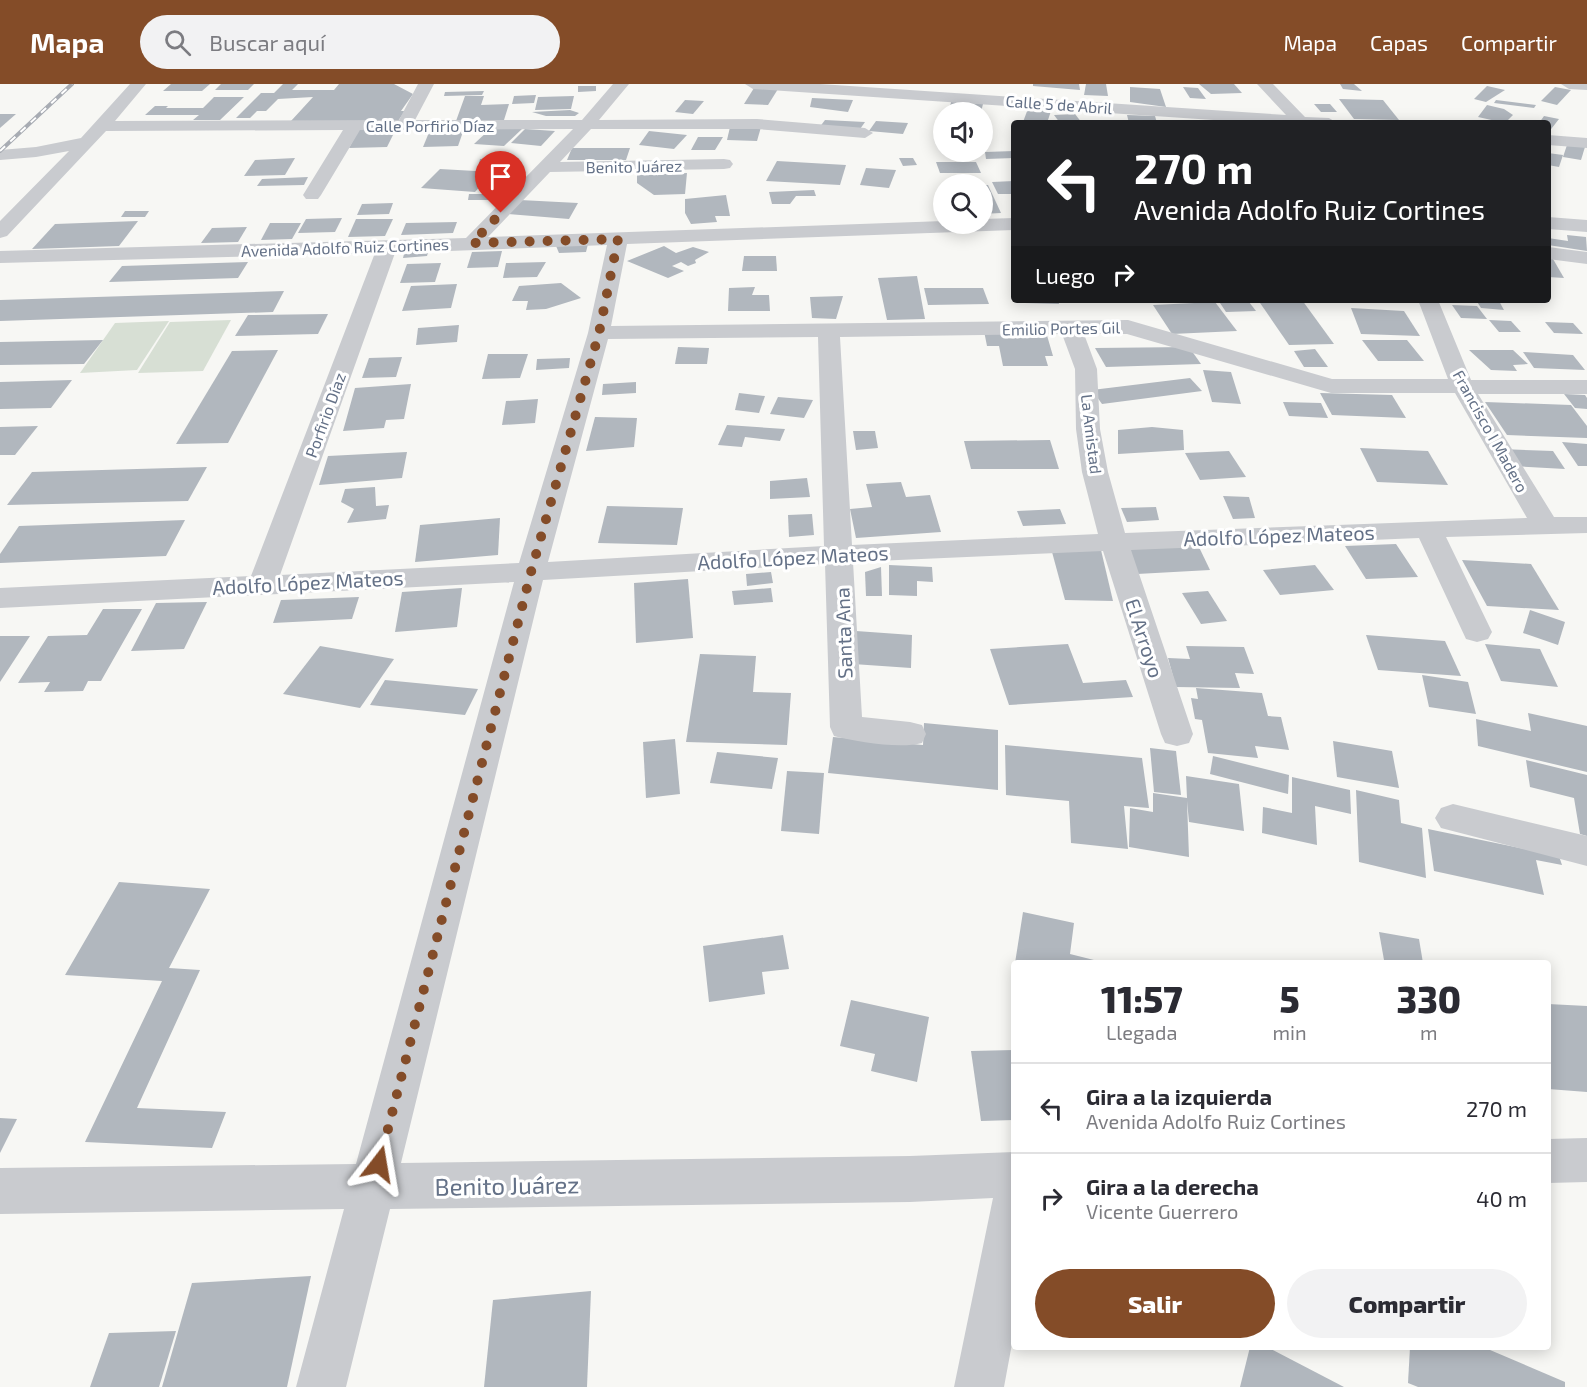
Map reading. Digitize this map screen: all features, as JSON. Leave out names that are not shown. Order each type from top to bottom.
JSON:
[{"type":"street","points":[[0,232],[102,126],[138,84]]},
{"type":"street","points":[[405,125],[426,84]]},
{"type":"street","points":[[472,243],[586,124],[621,84]]},
{"type":"street","name":"Calle 5 de Abril","points":[[753,84],[1274,120]]},
{"type":"street","points":[[984,84],[991,99]]},
{"type":"street","points":[[1265,84],[1299,120]]},
{"type":"street","points":[[1569,84],[1587,85]]},
{"type":"street","points":[[936,96],[940,102]]},
{"type":"street","name":"Calle Porfirio Díaz","points":[[102,126],[757,124],[865,133]]},
{"type":"street","points":[[312,195],[354,126]]},
{"type":"street","points":[[1551,140],[1587,143]]},
{"type":"street","points":[[0,155],[36,152],[87,142]]},
{"type":"street","name":"Benito Juárez","points":[[545,167],[724,164]]},
{"type":"street","points":[[1551,223],[1587,226]]},
{"type":"street","name":"Avenida Adolfo Ruiz Cortines","points":[[0,257],[387,247],[1011,224]]},
{"type":"street","points":[[321,1387],[531,572],[599,333],[618,239]]},
{"type":"street","name":"Porfirio Díaz","points":[[262,584],[387,247]]},
{"type":"street","points":[[1551,253],[1587,258]]},
{"type":"street","name":"Francisco I Madero","points":[[1429,303],[1462,386],[1545,525]]},
{"type":"street","name":"Emilio Portes Gil","points":[[599,333],[1128,327],[1331,386],[1587,387]]},
{"type":"street","name":"La Amistad","points":[[1071,328],[1086,369],[1088,429],[1095,472],[1114,542]]},
{"type":"street","name":"Santa Ana","points":[[829,332],[846,727],[910,734]]},
{"type":"street","name":"Adolfo López Mateos","points":[[0,598],[531,572],[840,554],[1429,529],[1587,525]]},
{"type":"street","points":[[1429,529],[1477,632]]},
{"type":"street","name":"El Arroyo","points":[[1114,542],[1177,734]]},
{"type":"street","points":[[1453,819],[1587,851]]},
{"type":"street","points":[[1551,1161],[1587,1160]]},
{"type":"street","name":"Benito Juárez","points":[[0,1191],[910,1179],[1011,1175]]},
{"type":"street","points":[[979,1387],[1011,1220]]},
{"type":"shaded area","points":[[231,320],[203,371],[138,373],[170,322]]},
{"type":"shaded area","points":[[169,321],[137,370],[80,373],[115,323]]},
{"type":"building","points":[[171,84],[210,84],[202,91],[163,91]]},
{"type":"building","points":[[221,84],[254,84],[248,90],[215,90]]},
{"type":"building","points":[[283,84],[298,84],[292,90],[334,90],[339,84],[394,84],[413,94],[401,111],[405,111],[398,121],[291,121],[313,97],[278,99],[266,111],[257,111],[250,118],[236,118],[261,93],[274,93]]},
{"type":"building","points":[[1033,84],[1079,84],[1080,90],[1033,86]]},
{"type":"building","points":[[1086,84],[1106,84],[1108,96],[1084,95]]},
{"type":"building","points":[[1199,84],[1234,84],[1242,93],[1211,94]]},
{"type":"building","points":[[1340,84],[1354,84],[1362,91],[1343,89]]},
{"type":"building","points":[[578,86],[596,86],[596,91],[578,92]]},
{"type":"building","points":[[1487,86],[1505,90],[1486,102],[1474,99]]},
{"type":"building","points":[[1130,87],[1160,89],[1166,107],[1130,102]]},
{"type":"building","points":[[1183,87],[1198,88],[1206,99],[1190,98]]},
{"type":"building","points":[[1555,87],[1571,90],[1557,105],[1541,101]]},
{"type":"building","points":[[754,88],[778,89],[768,105],[744,104]]},
{"type":"building","points":[[484,91],[482,95],[444,96],[445,92]]},
{"type":"building","points":[[536,95],[534,103],[512,104],[514,96]]},
{"type":"building","points":[[465,96],[484,96],[481,105],[509,104],[504,120],[456,121]]},
{"type":"building","points":[[574,96],[571,109],[535,110],[538,97]]},
{"type":"building","points":[[214,97],[244,97],[220,120],[193,120],[199,115],[145,115],[155,106],[203,108]]},
{"type":"building","points":[[812,98],[853,100],[848,112],[810,107]]},
{"type":"building","points":[[1339,99],[1383,100],[1399,120],[1354,119]]},
{"type":"building","points":[[685,100],[704,101],[693,114],[675,112]]},
{"type":"building","points":[[1496,100],[1536,105],[1534,108],[1494,103]]},
{"type":"building","points":[[1314,104],[1330,104],[1337,112],[1321,112]]},
{"type":"building","points":[[1487,105],[1504,109],[1513,115],[1508,120],[1478,117]]},
{"type":"building","points":[[1029,106],[1052,108],[1048,120],[1024,120]]},
{"type":"building","points":[[570,110],[579,113],[575,116],[546,116],[532,112]]},
{"type":"building","points":[[0,114],[16,114],[0,128]]},
{"type":"building","points":[[1075,114],[1080,120],[1058,120],[1054,115]]},
{"type":"building","points":[[1127,115],[1155,116],[1156,120],[1128,120]]},
{"type":"building","points":[[1544,116],[1559,119],[1551,129],[1551,120],[1541,120]]},
{"type":"building","points":[[825,120],[865,122],[858,132],[819,128]]},
{"type":"building","points":[[876,121],[908,123],[903,134],[869,131]]},
{"type":"building","points":[[730,127],[761,127],[757,141],[727,140]]},
{"type":"building","points":[[359,129],[396,129],[387,147],[349,148]]},
{"type":"building","points":[[464,129],[458,146],[423,147],[430,130]]},
{"type":"building","points":[[490,129],[522,129],[504,146],[474,144]]},
{"type":"building","points":[[525,129],[555,131],[541,146],[511,143]]},
{"type":"building","points":[[649,131],[687,135],[674,149],[639,145]]},
{"type":"building","points":[[698,137],[723,137],[715,150],[691,150]]},
{"type":"building","points":[[1567,145],[1585,147],[1581,160],[1563,157]]},
{"type":"building","points":[[572,148],[630,148],[626,160],[567,160]]},
{"type":"building","points":[[1011,151],[1011,158],[993,159],[993,152]]},
{"type":"building","points":[[1551,153],[1563,155],[1559,167],[1551,166]]},
{"type":"building","points":[[295,158],[285,175],[244,176],[255,160]]},
{"type":"building","points":[[509,158],[508,162],[479,164],[480,159]]},
{"type":"building","points":[[899,158],[913,158],[917,165],[903,166]]},
{"type":"building","points":[[777,161],[846,165],[840,185],[766,181]]},
{"type":"building","points":[[936,162],[976,162],[981,173],[940,173]]},
{"type":"building","points":[[866,168],[896,170],[889,188],[860,185]]},
{"type":"building","points":[[440,169],[493,172],[475,192],[421,188]]},
{"type":"building","points":[[687,173],[685,194],[654,195],[637,183],[637,175]]},
{"type":"building","points":[[308,177],[304,185],[257,186],[262,179]]},
{"type":"building","points":[[1011,181],[1011,194],[998,194],[993,182]]},
{"type":"building","points":[[814,190],[816,196],[796,196],[790,204],[772,204],[769,192]]},
{"type":"building","points":[[469,194],[493,194],[491,200],[468,200]]},
{"type":"building","points":[[726,195],[730,216],[715,216],[717,222],[691,224],[685,213],[685,199]]},
{"type":"building","points":[[993,196],[1001,213],[993,213]]},
{"type":"building","points":[[520,200],[578,203],[569,219],[508,214]]},
{"type":"building","points":[[393,203],[389,214],[357,215],[362,204]]},
{"type":"building","points":[[125,211],[149,211],[145,217],[121,217]]},
{"type":"building","points":[[342,218],[335,232],[298,233],[306,219]]},
{"type":"building","points":[[356,219],[393,219],[385,236],[348,237]]},
{"type":"building","points":[[138,221],[119,246],[32,249],[55,224]]},
{"type":"building","points":[[457,222],[453,233],[401,235],[406,223]]},
{"type":"building","points":[[270,223],[301,223],[292,239],[261,240]]},
{"type":"building","points":[[247,227],[238,242],[201,243],[212,228]]},
{"type":"building","points":[[1567,235],[1586,237],[1587,251],[1551,245],[1551,238],[1568,241]]},
{"type":"building","points":[[588,244],[586,252],[559,253],[556,246]]},
{"type":"building","points":[[664,246],[676,253],[693,247],[709,252],[695,260],[696,263],[688,266],[681,262],[672,266],[684,271],[668,278],[627,261]]},
{"type":"building","points":[[429,249],[427,256],[403,258],[405,250]]},
{"type":"building","points":[[502,251],[498,267],[467,268],[472,252]]},
{"type":"building","points":[[744,256],[776,256],[777,271],[742,271]]},
{"type":"building","points":[[1551,259],[1553,259],[1564,278],[1551,277]]},
{"type":"building","points":[[248,262],[238,278],[109,282],[122,266]]},
{"type":"building","points":[[546,262],[537,277],[503,278],[506,263]]},
{"type":"building","points":[[441,263],[435,282],[400,283],[407,264]]},
{"type":"building","points":[[917,276],[925,319],[887,320],[878,278]]},
{"type":"building","points":[[561,283],[581,298],[546,309],[526,310],[528,301],[512,301],[519,286]]},
{"type":"building","points":[[457,284],[451,308],[402,311],[411,286]]},
{"type":"building","points":[[755,287],[752,295],[769,295],[770,311],[728,311],[729,288]]},
{"type":"building","points":[[924,288],[983,288],[989,304],[928,305]]},
{"type":"building","points":[[284,291],[273,312],[0,321],[0,300]]},
{"type":"building","points":[[843,296],[836,319],[812,318],[810,297]]},
{"type":"building","points":[[1216,303],[1237,331],[1172,334],[1153,305]]},
{"type":"building","points":[[1220,303],[1250,303],[1256,311],[1226,312]]},
{"type":"building","points":[[1260,303],[1304,303],[1334,344],[1289,345]]},
{"type":"building","points":[[1478,303],[1500,303],[1504,310],[1481,308]]},
{"type":"building","points":[[1452,305],[1477,306],[1487,319],[1461,318]]},
{"type":"building","points":[[1351,308],[1404,311],[1420,336],[1361,334]]},
{"type":"building","points":[[328,314],[318,334],[235,336],[248,315]]},
{"type":"building","points":[[1489,320],[1511,321],[1521,332],[1499,332]]},
{"type":"building","points":[[1545,322],[1573,323],[1583,334],[1554,333]]},
{"type":"building","points":[[459,325],[457,342],[416,345],[418,328]]},
{"type":"building","points":[[984,331],[1046,332],[1053,356],[1045,356],[1048,366],[1003,366],[999,346],[987,346]]},
{"type":"building","points":[[103,340],[84,364],[0,365],[0,342]]},
{"type":"building","points":[[1362,340],[1407,340],[1424,361],[1378,361]]},
{"type":"building","points":[[678,347],[709,348],[707,364],[675,364]]},
{"type":"building","points":[[1189,347],[1201,364],[1106,367],[1095,348]]},
{"type":"building","points":[[1315,349],[1328,367],[1304,367],[1294,351]]},
{"type":"building","points":[[278,350],[228,443],[176,444],[232,351]]},
{"type":"building","points":[[1469,350],[1513,350],[1528,364],[1513,365],[1517,371],[1491,370]]},
{"type":"building","points":[[1523,352],[1573,355],[1585,370],[1534,368]]},
{"type":"building","points":[[488,354],[528,354],[520,378],[482,379]]},
{"type":"building","points":[[402,357],[396,377],[362,378],[369,358]]},
{"type":"building","points":[[570,358],[569,368],[536,370],[537,359]]},
{"type":"building","points":[[1203,370],[1231,372],[1241,404],[1212,402]]},
{"type":"building","points":[[1190,378],[1202,391],[1102,404],[1092,390]]},
{"type":"building","points":[[72,380],[51,408],[0,409],[0,382]]},
{"type":"building","points":[[636,382],[636,393],[602,395],[603,384]]},
{"type":"building","points":[[411,384],[404,419],[386,420],[384,428],[343,431],[355,388]]},
{"type":"building","points":[[739,393],[765,396],[759,413],[735,410]]},
{"type":"building","points":[[1320,393],[1392,395],[1406,418],[1332,415]]},
{"type":"building","points":[[1564,394],[1585,395],[1587,409],[1575,408]]},
{"type":"building","points":[[778,397],[813,400],[804,418],[770,414]]},
{"type":"building","points":[[538,399],[535,423],[502,425],[506,401]]},
{"type":"building","points":[[1283,402],[1321,403],[1328,418],[1289,416]]},
{"type":"building","points":[[1485,402],[1571,405],[1587,426],[1587,438],[1507,435]]},
{"type":"building","points":[[595,417],[637,418],[634,447],[586,451]]},
{"type":"building","points":[[727,425],[785,429],[780,441],[745,437],[742,447],[718,445]]},
{"type":"building","points":[[38,426],[15,455],[0,455],[0,427]]},
{"type":"building","points":[[1152,427],[1183,430],[1184,450],[1118,454],[1118,430]]},
{"type":"building","points":[[853,431],[875,431],[878,448],[856,450]]},
{"type":"building","points":[[1050,440],[1059,469],[971,469],[964,441]]},
{"type":"building","points":[[1562,442],[1587,444],[1587,466],[1578,466]]},
{"type":"building","points":[[1360,448],[1428,451],[1448,485],[1377,482]]},
{"type":"building","points":[[1501,449],[1553,451],[1565,469],[1512,466]]},
{"type":"building","points":[[1229,451],[1246,477],[1200,480],[1185,453]]},
{"type":"building","points":[[407,452],[402,478],[319,485],[328,456]]},
{"type":"building","points":[[207,467],[188,501],[7,505],[32,472]]},
{"type":"building","points":[[807,478],[810,497],[770,499],[770,481]]},
{"type":"building","points":[[901,482],[906,497],[930,495],[941,532],[856,538],[850,509],[872,507],[866,484]]},
{"type":"building","points":[[375,487],[376,506],[389,505],[386,519],[347,523],[354,509],[341,502],[345,489]]},
{"type":"building","points":[[1223,496],[1249,497],[1255,518],[1233,519]]},
{"type":"building","points":[[607,506],[683,508],[677,545],[598,543]]},
{"type":"building","points":[[1156,507],[1159,520],[1127,522],[1121,508]]},
{"type":"building","points":[[1060,509],[1066,524],[1023,526],[1017,511]]},
{"type":"building","points":[[812,514],[814,535],[789,537],[788,515]]},
{"type":"building","points":[[500,518],[498,555],[415,562],[420,525]]},
{"type":"building","points":[[185,520],[166,556],[0,563],[0,554],[19,526]]},
{"type":"building","points":[[1396,544],[1418,577],[1366,579],[1345,546]]},
{"type":"building","points":[[1198,545],[1210,570],[1137,574],[1126,549]]},
{"type":"building","points":[[1101,550],[1113,601],[1065,600],[1052,552]]},
{"type":"building","points":[[1462,560],[1531,564],[1559,610],[1487,606]]},
{"type":"building","points":[[889,565],[932,567],[933,582],[917,581],[917,596],[889,595]]},
{"type":"building","points":[[1315,565],[1334,590],[1280,595],[1263,570]]},
{"type":"building","points":[[881,567],[882,596],[866,596],[865,572]]},
{"type":"building","points":[[771,572],[773,583],[747,586],[746,574]]},
{"type":"building","points":[[688,579],[693,638],[636,643],[634,583]]},
{"type":"building","points":[[462,588],[457,627],[395,632],[402,592]]},
{"type":"building","points":[[771,588],[773,602],[734,605],[732,591]]},
{"type":"building","points":[[1208,591],[1227,621],[1201,624],[1182,593]]},
{"type":"building","points":[[359,597],[352,619],[273,623],[281,600]]},
{"type":"building","points":[[207,602],[184,649],[131,651],[156,603]]},
{"type":"building","points":[[103,609],[142,609],[101,681],[88,681],[83,691],[44,692],[50,682],[18,683],[48,636],[87,635]]},
{"type":"building","points":[[1530,610],[1565,622],[1558,645],[1523,633]]},
{"type":"building","points":[[856,631],[912,635],[911,668],[853,664]]},
{"type":"building","points":[[1366,635],[1445,641],[1461,676],[1378,670]]},
{"type":"building","points":[[0,636],[30,636],[0,682]]},
{"type":"building","points":[[1068,644],[1083,683],[1126,680],[1133,697],[1009,705],[990,649]]},
{"type":"building","points":[[1485,644],[1540,649],[1558,687],[1501,681]]},
{"type":"building","points":[[320,646],[394,659],[360,708],[283,694]]},
{"type":"building","points":[[1186,646],[1244,647],[1254,674],[1235,673],[1240,688],[1176,687],[1168,658],[1190,659]]},
{"type":"building","points":[[700,654],[756,656],[753,692],[791,693],[787,745],[686,742]]},
{"type":"building","points":[[1422,675],[1468,682],[1476,714],[1429,707]]},
{"type":"building","points":[[385,680],[478,689],[465,715],[370,705]]},
{"type":"building","points":[[1196,688],[1262,693],[1268,716],[1281,717],[1289,750],[1255,746],[1258,758],[1208,753],[1202,720],[1195,719],[1191,698],[1198,699]]},
{"type":"building","points":[[1528,713],[1587,726],[1587,772],[1478,746],[1476,719],[1531,731]]},
{"type":"building","points":[[924,723],[998,730],[998,790],[828,773],[833,737],[923,745]]},
{"type":"building","points":[[675,739],[680,794],[646,798],[643,742]]},
{"type":"building","points":[[1333,741],[1392,751],[1399,788],[1337,777]]},
{"type":"building","points":[[1005,745],[1142,758],[1149,808],[1124,806],[1128,849],[1071,843],[1069,801],[1006,795]]},
{"type":"building","points":[[1150,748],[1176,751],[1181,795],[1154,792]]},
{"type":"building","points":[[717,752],[778,758],[772,789],[710,783]]},
{"type":"building","points":[[1213,756],[1289,775],[1288,794],[1210,774]]},
{"type":"building","points":[[1526,760],[1587,775],[1587,836],[1580,834],[1574,798],[1530,787]]},
{"type":"building","points":[[787,771],[824,773],[819,834],[781,831]]},
{"type":"building","points":[[1186,776],[1239,784],[1244,831],[1189,822],[1187,801],[1189,857],[1129,847],[1130,808],[1153,812],[1153,793],[1187,798]]},
{"type":"building","points":[[1292,777],[1350,790],[1351,814],[1315,806],[1317,845],[1262,833],[1263,807],[1292,813]]},
{"type":"building","points":[[1356,790],[1399,800],[1401,823],[1422,828],[1426,878],[1359,862]]},
{"type":"building","points":[[1428,829],[1559,856],[1562,865],[1536,860],[1544,895],[1434,871]]},
{"type":"building","points":[[119,882],[210,889],[169,968],[200,970],[137,1108],[226,1112],[212,1148],[85,1142],[162,981],[65,975]]},
{"type":"building","points":[[1023,912],[1074,923],[1070,954],[1094,960],[1015,960]]},
{"type":"building","points":[[1379,932],[1419,939],[1422,960],[1384,960]]},
{"type":"building","points":[[783,935],[789,969],[762,972],[765,994],[709,1002],[703,946]]},
{"type":"building","points":[[851,1000],[929,1017],[917,1082],[871,1071],[875,1054],[840,1046]]},
{"type":"building","points":[[1551,1004],[1587,1006],[1587,1092],[1551,1089]]},
{"type":"building","points":[[1011,1050],[1011,1120],[981,1121],[971,1051]]},
{"type":"building","points":[[0,1118],[17,1119],[0,1153]]},
{"type":"building","points":[[311,1276],[287,1387],[162,1387],[192,1283]]},
{"type":"building","points":[[591,1291],[587,1387],[484,1387],[493,1300]]},
{"type":"building","points":[[176,1331],[159,1387],[90,1387],[109,1333]]},
{"type":"building","points":[[1249,1350],[1273,1350],[1344,1387],[1240,1387]]},
{"type":"building","points":[[1410,1350],[1490,1350],[1565,1382],[1565,1387],[1418,1387],[1408,1383]]},
{"type":"railway","points":[[0,151],[72,84]]},
{"type":"route","points":[[379,1164],[531,572],[599,333],[618,239],[472,243],[501,213]]}]
